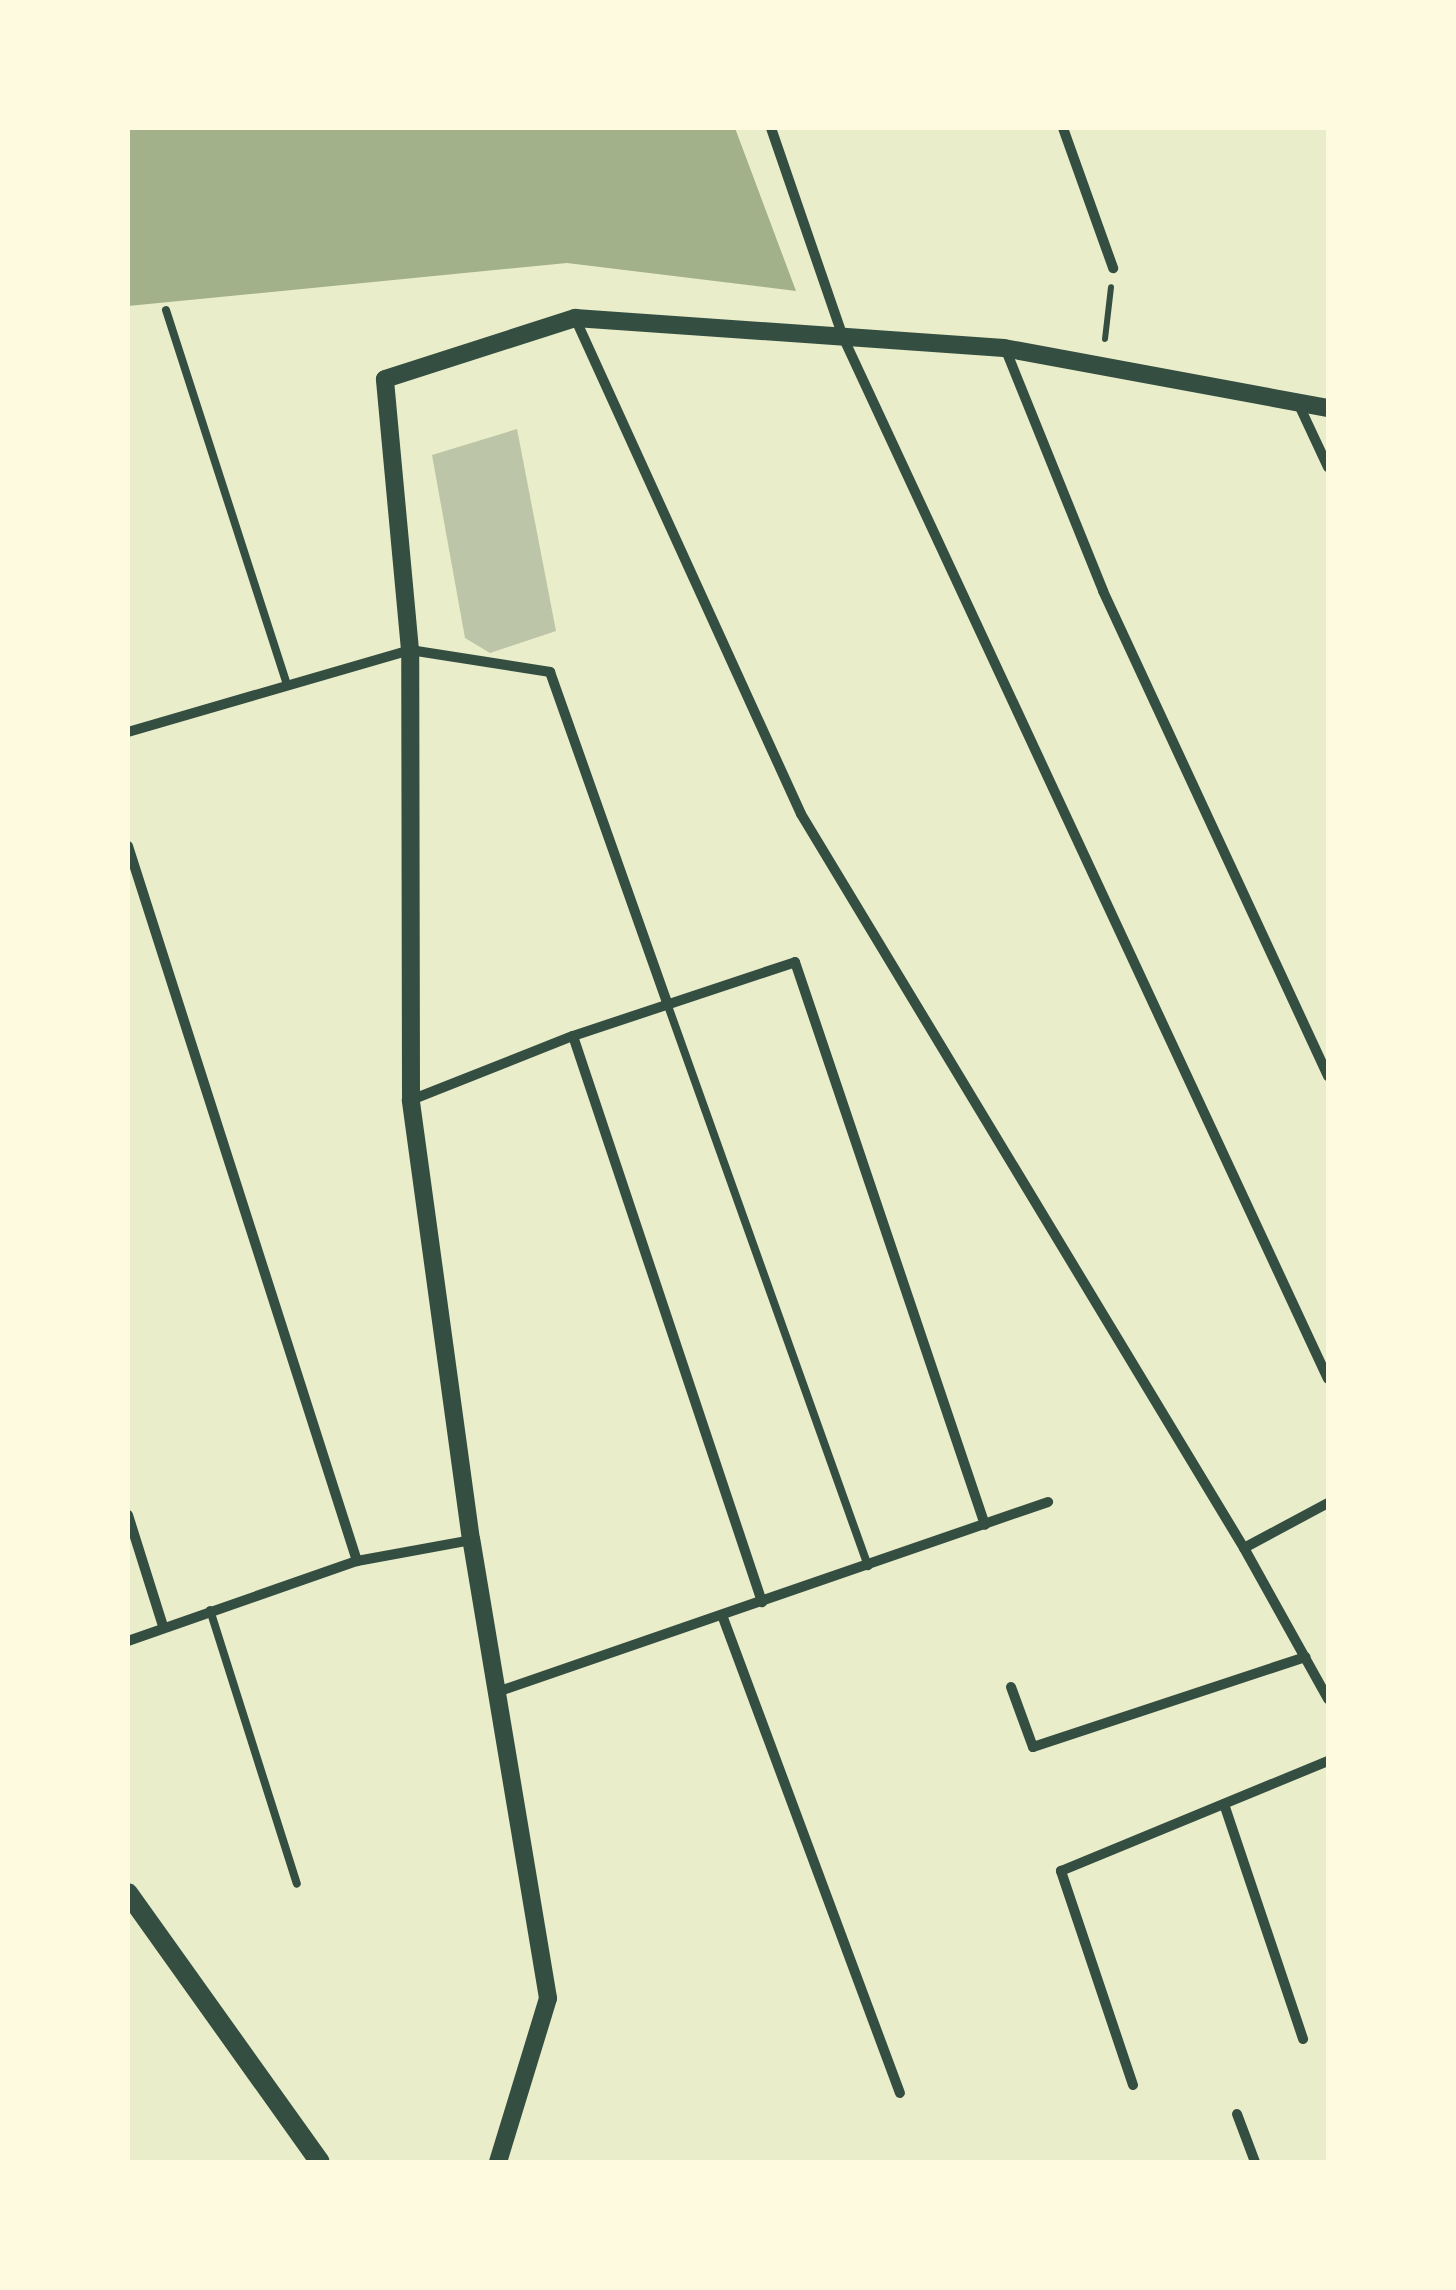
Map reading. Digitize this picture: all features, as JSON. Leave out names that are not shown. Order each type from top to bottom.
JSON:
[{"type":"main road","points":[[128,1893],[320,2162]]},
{"type":"street","points":[[772,128],[843,336],[1328,1379]]},
{"type":"street","points":[[1063,128],[1113,268]]},
{"type":"street","points":[[575,318],[802,814],[1244,1548],[1328,1699]]},
{"type":"street","points":[[498,2162],[548,1998],[471,1540],[411,1100],[410,650],[385,379],[575,318],[1004,348],[1328,408]]},
{"type":"street","points":[[1004,348],[1103,591],[1328,1076]]},
{"type":"street","points":[[1298,402],[1328,467]]},
{"type":"street","points":[[128,732],[286,682],[410,650],[550,672],[667,1003]]},
{"type":"street","points":[[128,846],[356,1560]]},
{"type":"street","points":[[411,1100],[574,1036],[795,962],[985,1526]]},
{"type":"street","points":[[574,1036],[762,1602]]},
{"type":"street","points":[[497,1692],[1048,1502]]},
{"type":"street","points":[[1244,1548],[1328,1503]]},
{"type":"street","points":[[128,1516],[163,1626]]},
{"type":"street","points":[[128,1641],[356,1560],[471,1540]]},
{"type":"street","points":[[722,1615],[900,2093]]},
{"type":"street","points":[[1011,1687],[1033,1748],[1304,1657]]},
{"type":"street","points":[[1134,2085],[1061,1871],[1328,1761]]},
{"type":"street","points":[[1224,1804],[1303,2039]]},
{"type":"street","points":[[1236,2114],[1255,2162]]},
{"type":"lane","points":[[166,310],[286,682]]},
{"type":"lane","points":[[667,1003],[868,1566]]},
{"type":"lane","points":[[210,1610],[297,1884]]},
{"type":"path","points":[[1102,365],[1113,268]]},
{"type":"shaded area","points":[[128,128],[735,128],[796,291],[567,263],[128,306]]},
{"type":"building","points":[[517,429],[556,631],[490,653],[465,638],[432,455]]}]
